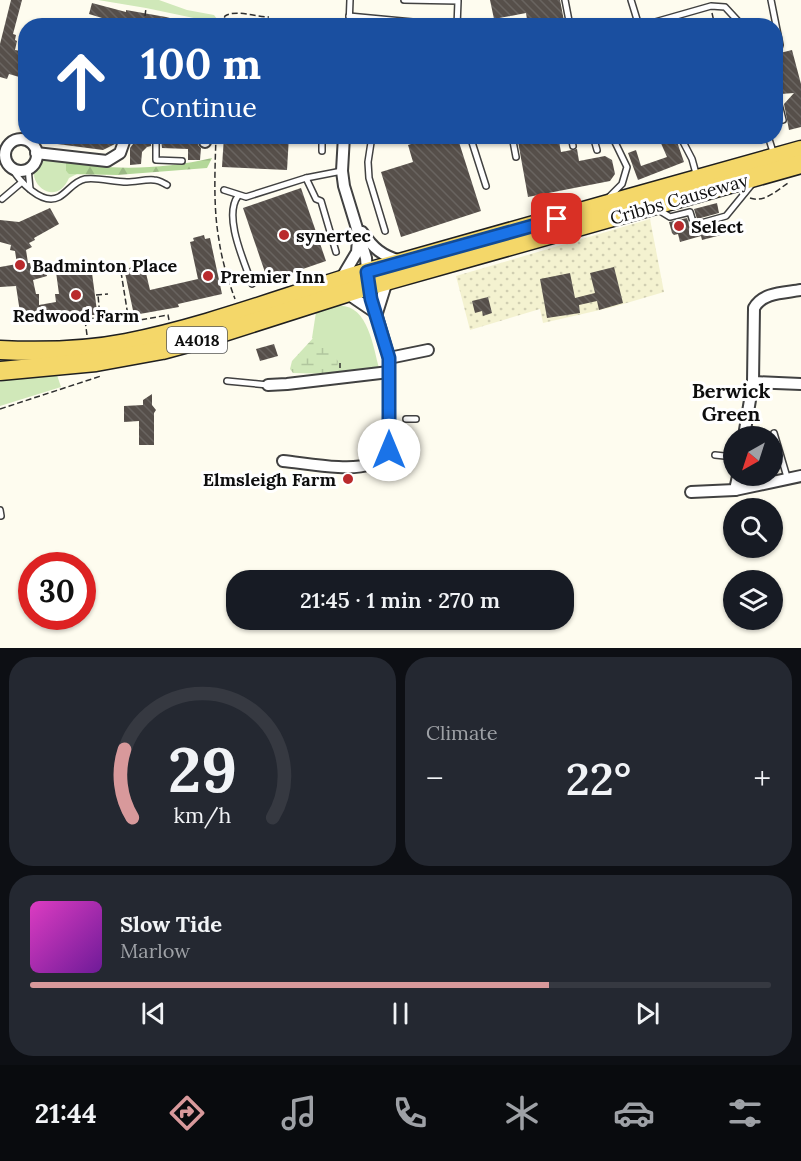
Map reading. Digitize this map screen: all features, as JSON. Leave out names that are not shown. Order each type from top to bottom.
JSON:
[{"type":"main road","name":"Cribbs Causeway","points":[[0,371],[141,355],[199,340],[368,279],[404,262],[801,150]]},
{"type":"main road","name":"Cribbs Causeway","points":[[368,279],[387,281],[801,164]]},
{"type":"main road","name":"Cribbs Causeway","points":[[0,350],[72,350],[124,343],[172,333],[239,312],[344,287]]},
{"type":"main road","name":"A4018","points":[[0,379],[21,370]]},
{"type":"street","points":[[5,143],[6,161],[20,170],[28,168],[35,162],[36,153],[33,144]]},
{"type":"street","points":[[36,153],[107,161],[120,153],[123,144]]},
{"type":"street","points":[[283,461],[352,468],[368,465],[380,459],[389,450],[393,418],[389,358],[368,279],[366,258],[344,186],[342,171],[344,144]]},
{"type":"street","points":[[357,224],[371,246],[379,253],[404,262]]},
{"type":"street","points":[[357,224],[357,252],[344,287],[377,313]]},
{"type":"street","points":[[377,313],[387,281]]},
{"type":"street","points":[[746,426],[753,382],[754,308],[758,300],[771,295],[801,290]]},
{"type":"street","points":[[389,358],[428,350]]},
{"type":"street","points":[[268,385],[287,390],[389,372]]},
{"type":"street","points":[[753,382],[801,384]]},
{"type":"street","points":[[691,492],[735,490],[787,477],[801,476]]},
{"type":"street","points":[[735,490],[736,486]]},
{"type":"lane","points":[[350,0],[350,16],[371,18]]},
{"type":"lane","points":[[404,0],[458,1],[457,18]]},
{"type":"lane","points":[[566,0],[569,18]]},
{"type":"lane","points":[[631,0],[637,18]]},
{"type":"lane","points":[[725,7],[728,0]]},
{"type":"lane","points":[[771,0],[775,18]]},
{"type":"lane","points":[[668,18],[711,6],[725,7],[735,18]]},
{"type":"lane","points":[[156,144],[156,160],[182,161]]},
{"type":"lane","points":[[322,144],[322,151]]},
{"type":"lane","points":[[371,144],[368,162],[369,178],[385,231]]},
{"type":"lane","points":[[473,144],[486,186]]},
{"type":"lane","points":[[514,144],[516,157]]},
{"type":"lane","points":[[595,144],[597,150]]},
{"type":"lane","points":[[601,206],[622,183],[627,167],[616,144]]},
{"type":"lane","points":[[684,144],[692,159],[697,179]]},
{"type":"lane","points":[[771,144],[775,158]]},
{"type":"lane","points":[[6,161],[30,189],[44,198],[54,200],[78,182],[86,179],[126,182],[156,179],[167,185]]},
{"type":"lane","points":[[28,168],[30,189]]},
{"type":"lane","points":[[224,190],[246,197],[306,178],[342,171]]},
{"type":"lane","points":[[655,207],[670,217],[690,212],[694,225],[726,216],[759,177]]},
{"type":"lane","points":[[306,178],[316,199],[321,201],[336,252]]},
{"type":"lane","points":[[2,199],[22,182]]},
{"type":"lane","points":[[238,196],[233,203],[234,230],[252,284]]},
{"type":"lane","points":[[227,381],[268,385]]},
{"type":"lane","points":[[406,419],[416,419]]},
{"type":"lane","points":[[715,455],[723,455]]},
{"type":"lane","points":[[783,463],[787,477]]},
{"type":"path","points":[[711,6],[713,18]]},
{"type":"path","points":[[224,18],[232,12],[269,17]]},
{"type":"path","points":[[216,144],[218,239],[225,271],[239,312]]},
{"type":"path","points":[[120,272],[129,322],[168,315],[172,333]]},
{"type":"path","points":[[87,334],[85,320],[100,317],[97,295],[108,294]]},
{"type":"shaded area","points":[[650,219],[664,292],[613,307],[543,323],[540,309],[470,330],[456,276]]},
{"type":"green space","points":[[98,0],[159,0],[187,10],[214,15],[216,18],[194,18]]},
{"type":"green space","points":[[212,158],[207,168],[117,175],[69,174],[66,171],[66,162],[102,167],[139,168],[176,165]]},
{"type":"green space","points":[[44,159],[66,162],[66,171],[77,174],[69,178],[62,188],[55,192],[47,191],[40,187],[34,173],[36,166]]},
{"type":"green space","points":[[337,306],[356,311],[362,319],[371,338],[379,368],[334,373],[338,361],[312,338],[316,312]]},
{"type":"green space","points":[[315,336],[320,338],[338,361],[337,370],[330,374],[293,373],[290,369],[292,361]]},
{"type":"green space","points":[[24,375],[57,375],[61,387],[0,406],[0,382]]},
{"type":"building","points":[[11,0],[22,0],[13,34],[16,35],[15,40],[17,41],[15,50],[18,51],[18,77],[9,74],[7,79],[0,77],[0,44]]},
{"type":"building","points":[[490,0],[560,0],[563,18],[527,18],[526,13],[494,18]]},
{"type":"building","points":[[92,3],[126,12],[126,10],[170,18],[102,18],[89,14]]},
{"type":"building","points":[[792,50],[801,84],[801,127],[789,130],[784,104],[794,93],[783,94],[783,52]]},
{"type":"building","points":[[57,144],[115,144],[103,150]]},
{"type":"building","points":[[133,144],[151,144],[142,152],[141,164],[130,165],[130,148]]},
{"type":"building","points":[[162,144],[198,144],[201,148],[200,160],[188,160],[188,149],[162,148]]},
{"type":"building","points":[[223,144],[289,144],[287,170],[222,167]]},
{"type":"building","points":[[460,144],[481,211],[401,237],[381,172],[413,162],[408,145]]},
{"type":"building","points":[[518,144],[560,144],[561,152],[577,149],[579,161],[605,156],[612,160],[615,174],[610,181],[528,197]]},
{"type":"building","points":[[661,144],[678,144],[684,162],[638,180],[628,153],[636,150],[641,166],[667,157]]},
{"type":"building","name":"synertec","points":[[301,188],[326,261],[268,281],[243,208]]},
{"type":"building","points":[[717,203],[719,213],[697,219],[694,209]]},
{"type":"building","points":[[50,208],[59,224],[34,238],[35,240],[29,243],[32,247],[26,250],[32,273],[46,272],[47,276],[33,280],[36,294],[39,294],[39,305],[56,302],[55,294],[59,294],[56,272],[90,269],[97,311],[95,315],[91,315],[92,317],[54,323],[53,316],[21,319],[16,286],[0,287],[0,267],[17,264],[15,251],[10,250],[11,245],[0,242],[0,220],[19,222]]},
{"type":"building","points":[[687,218],[693,230],[722,222],[725,234],[702,240],[701,236],[680,242],[678,234],[672,233],[669,222]]},
{"type":"building","name":"Premier Inn","points":[[204,235],[205,239],[210,238],[222,294],[178,304],[179,307],[134,315],[125,273],[130,272],[129,268],[139,266],[140,270],[145,269],[150,290],[198,279],[190,242],[194,241],[193,238]]},
{"type":"building","points":[[614,267],[623,303],[599,310],[597,301],[579,305],[580,313],[547,318],[540,279],[570,273],[575,298],[595,293],[590,273]]},
{"type":"building","points":[[488,297],[492,313],[483,316],[482,311],[475,313],[472,301]]},
{"type":"building","points":[[274,344],[278,356],[260,361],[256,349]]},
{"type":"building","points":[[152,394],[152,405],[156,410],[154,413],[154,445],[139,445],[139,421],[124,422],[124,406],[143,405],[143,400]]},
{"type":"place","name":"Select","points":[[679,226]]},
{"type":"place","name":"synertec","points":[[284,235]]},
{"type":"place","name":"Badminton Place","points":[[20,265]]},
{"type":"place","name":"Premier Inn","points":[[208,276]]},
{"type":"place","name":"Redwood Farm","points":[[76,295]]},
{"type":"place","name":"Elmsleigh Farm","points":[[348,479]]},
{"type":"district","name":"Berwick Green","points":[[731,402]]},
{"type":"route","points":[[389,450],[389,358],[371,299],[367,272],[557,219]]}]
